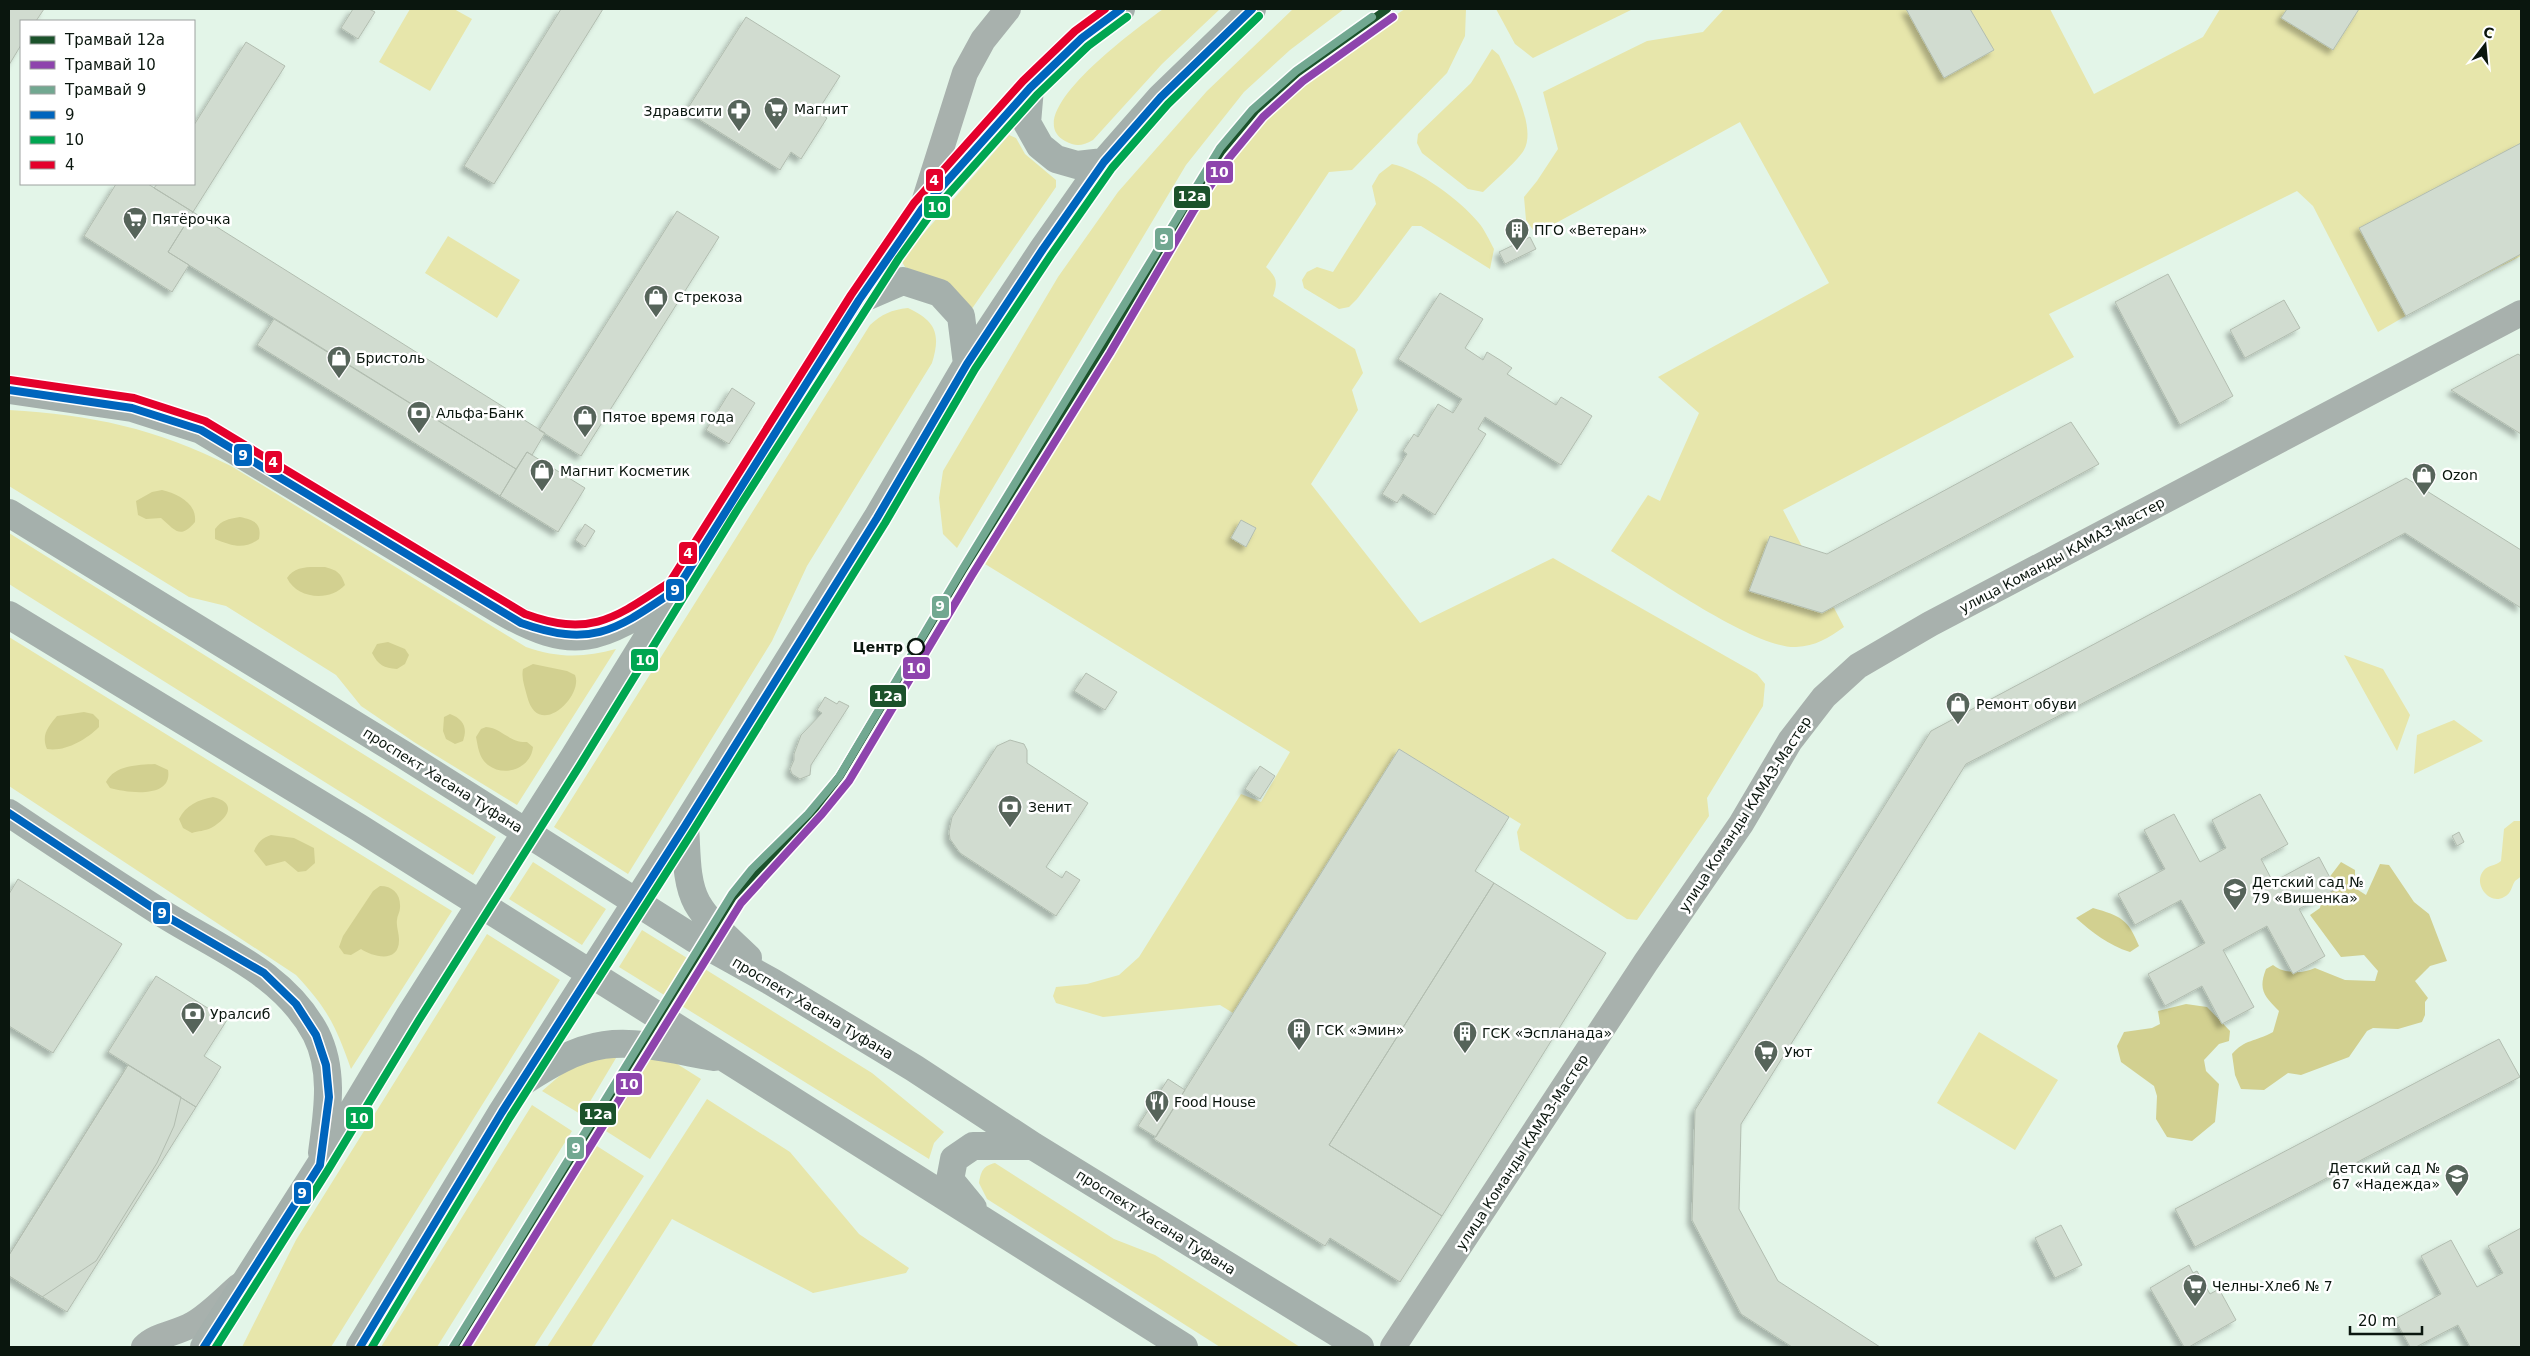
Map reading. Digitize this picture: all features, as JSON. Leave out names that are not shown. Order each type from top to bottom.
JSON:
[{"type":"main road","points":[[204,1347],[320,1165],[410,1015],[527,832],[859,300],[922,209],[1030,88],[1082,38],[1121,9]]},
{"type":"main road","points":[[360,1347],[519,1085],[685,826],[877,518],[967,364],[1104,162],[1162,96],[1252,9]]},
{"type":"main road","points":[[1030,88],[1027,123],[1040,146],[1056,159],[1077,166],[1104,162]]},
{"type":"main road","points":[[859,300],[903,281],[940,292],[961,316],[967,364]]},
{"type":"main road","points":[[9,390],[132,408],[201,430],[498,610],[542,632],[567,637],[596,634],[636,617],[677,590]]},
{"type":"main road","name":"проспект Хасана Туфана","points":[[10,514],[527,832],[693,938],[772,982],[914,1068],[1033,1146],[1360,1347]]},
{"type":"main road","points":[[9,614],[481,905],[1184,1347]]},
{"type":"main road","points":[[9,813],[159,912],[264,973],[296,1004],[316,1035],[326,1065],[329,1097],[320,1165]]},
{"type":"main road","points":[[685,826],[689,872],[697,902],[716,926],[772,982]]},
{"type":"main road","points":[[519,1085],[543,1069],[574,1054],[602,1045],[629,1044],[724,1058]]},
{"type":"main road","points":[[984,1222],[950,1180],[954,1158],[973,1146],[1033,1146]]},
{"type":"street","points":[[922,209],[965,73],[983,40],[1008,9]]},
{"type":"street","name":"улица Команды КАМАЗ-Мастер","points":[[1393,1347],[1641,970],[1740,824],[1790,741],[1824,697],[1858,666],[1947,615],[2521,314]]},
{"type":"street","points":[[144,1347],[152,1339],[174,1334],[194,1324],[249,1278]]},
{"type":"shaded area","points":[[410,9],[454,9],[472,19],[430,91],[379,62]]},
{"type":"shaded area","points":[[1163,9],[1220,9],[1162,64],[1093,140],[1079,145],[1065,141],[1054,128],[1057,111],[1069,92],[1110,51]]},
{"type":"shaded area","points":[[1293,9],[1344,9],[1290,50],[1244,92],[1186,165],[957,548],[943,534],[939,498],[943,471],[1058,277],[1118,192],[1207,91]]},
{"type":"shaded area","points":[[1405,9],[1466,9],[1465,36],[1447,73],[1352,170],[1329,172],[1266,267],[1276,280],[1273,296],[1355,349],[1363,373],[1352,390],[1358,410],[1311,484],[1420,623],[1553,558],[1757,674],[1765,684],[1763,706],[1707,798],[1709,816],[1637,920],[1627,919],[1520,850],[1517,832],[1521,824],[1399,749],[1233,1013],[1220,1005],[1103,1017],[1056,1003],[1053,996],[1056,987],[1087,984],[1119,975],[1139,957],[1241,794],[1261,802],[1290,752],[985,564],[1200,204],[1243,138],[1277,101],[1327,59]]},
{"type":"shaded area","points":[[1496,9],[1633,9],[1533,58],[1515,44]]},
{"type":"shaded area","points":[[1724,9],[2050,9],[2094,94],[2203,37],[2220,9],[2521,9],[2521,256],[2428,303],[2378,332],[2313,206],[2297,191],[2049,314],[2074,357],[1783,510],[1844,627],[1827,638],[1810,645],[1796,647],[1778,644],[1755,636],[1703,609],[1611,551],[1648,495],[1660,501],[1699,413],[1658,377],[1829,283],[1740,122],[1536,234],[1526,220],[1524,197],[1558,149],[1543,92],[1647,41],[1703,32]]},
{"type":"shaded area","points":[[1492,49],[1499,55],[1521,104],[1527,131],[1527,143],[1522,153],[1483,192],[1468,189],[1422,153],[1417,143],[1418,134],[1471,83]]},
{"type":"shaded area","points":[[1009,135],[1016,138],[1025,154],[1056,180],[1056,187],[969,313],[926,276],[905,267],[902,262],[906,254]]},
{"type":"shaded area","points":[[1392,164],[1414,172],[1438,187],[1461,205],[1478,222],[1494,249],[1490,269],[1421,226],[1412,226],[1357,299],[1349,307],[1339,309],[1304,288],[1302,280],[1307,272],[1317,267],[1333,272],[1376,204],[1372,186],[1379,174]]},
{"type":"shaded area","points":[[448,236],[520,280],[497,318],[425,273]]},
{"type":"shaded area","points":[[908,308],[925,318],[934,330],[936,344],[932,363],[807,566],[772,641],[628,874],[554,827],[870,325],[887,313]]},
{"type":"shaded area","points":[[9,410],[96,420],[149,433],[176,442],[231,466],[526,647],[537,651],[571,656],[616,649],[517,805],[414,742],[361,706],[336,675],[226,606],[189,597],[9,486]]},
{"type":"shaded area","points":[[162,490],[185,500],[193,510],[195,522],[185,531],[181,532],[174,529],[161,518],[146,519],[138,515],[136,501],[152,492]]},
{"type":"shaded area","points":[[240,517],[256,523],[260,534],[259,539],[248,545],[238,546],[215,539],[215,529],[220,524],[229,519]]},
{"type":"shaded area","points":[[9,533],[496,837],[473,875],[9,584]]},
{"type":"shaded area","points":[[325,567],[333,569],[338,573],[345,585],[331,594],[314,596],[306,594],[292,585],[287,578],[299,569]]},
{"type":"shaded area","points":[[9,637],[452,911],[351,1069],[330,1018],[296,975],[9,786]]},
{"type":"shaded area","points":[[388,642],[405,649],[409,655],[405,664],[397,669],[382,665],[372,653],[377,644]]},
{"type":"shaded area","points":[[2344,655],[2383,669],[2410,715],[2397,751]]},
{"type":"shaded area","points":[[533,664],[567,671],[575,675],[576,684],[567,703],[549,715],[540,715],[533,709],[527,696],[523,669]]},
{"type":"shaded area","points":[[84,712],[93,714],[99,720],[99,727],[88,736],[68,747],[47,749],[45,735],[57,716]]},
{"type":"shaded area","points":[[450,714],[458,718],[465,728],[463,741],[455,744],[446,739],[443,731],[444,717]]},
{"type":"shaded area","points":[[2454,720],[2483,741],[2414,774],[2417,735]]},
{"type":"shaded area","points":[[486,727],[497,730],[515,740],[527,742],[533,747],[528,760],[516,769],[509,771],[495,769],[488,765],[481,756],[476,737],[481,729]]},
{"type":"shaded area","points":[[155,764],[168,770],[168,779],[164,786],[157,790],[148,792],[127,791],[110,788],[106,782],[110,776],[121,769]]},
{"type":"shaded area","points":[[213,797],[226,803],[228,807],[228,811],[222,820],[211,828],[192,833],[183,828],[179,819],[185,810],[197,802]]},
{"type":"shaded area","points":[[2514,821],[2521,821],[2521,876],[2515,881],[2507,895],[2498,899],[2493,898],[2488,896],[2481,887],[2481,875],[2486,868],[2501,861],[2504,829]]},
{"type":"shaded area","points":[[271,835],[294,838],[314,848],[315,863],[306,871],[298,872],[285,861],[266,866],[254,851],[261,841]]},
{"type":"shaded area","points":[[533,862],[606,909],[582,945],[509,899]]},
{"type":"shaded area","points":[[2341,862],[2355,870],[2355,888],[2366,895],[2380,864],[2389,865],[2414,902],[2429,914],[2447,961],[2430,966],[2415,981],[2428,998],[2425,1002],[2425,1015],[2422,1022],[2398,1029],[2373,1028],[2367,1031],[2349,1057],[2301,1075],[2288,1073],[2264,1090],[2241,1089],[2235,1075],[2232,1054],[2246,1043],[2273,1032],[2279,1011],[2266,997],[2264,992],[2263,982],[2266,969],[2273,965],[2283,970],[2294,972],[2315,968],[2345,980],[2375,981],[2378,971],[2364,955],[2341,957],[2310,915],[2320,908],[2325,883]]},
{"type":"shaded area","points":[[380,886],[389,887],[398,895],[400,909],[397,917],[398,947],[391,955],[385,956],[372,954],[361,949],[351,955],[344,954],[339,947],[343,936],[373,891]]},
{"type":"shaded area","points":[[2093,908],[2117,916],[2127,924],[2139,946],[2130,952],[2115,946],[2101,938],[2076,918]]},
{"type":"shaded area","points":[[642,930],[872,1073],[944,1132],[934,1143],[929,1159],[619,967]]},
{"type":"shaded area","points":[[487,934],[560,980],[331,1347],[242,1347],[296,1240]]},
{"type":"shaded area","points":[[2186,1004],[2207,1007],[2230,1031],[2229,1041],[2219,1044],[2204,1060],[2206,1071],[2219,1084],[2215,1122],[2192,1141],[2167,1137],[2156,1119],[2157,1096],[2154,1086],[2121,1062],[2117,1046],[2124,1032],[2152,1028],[2160,1024],[2158,1011]]},
{"type":"shaded area","points":[[1979,1032],[2058,1080],[2015,1150],[1937,1103]]},
{"type":"shaded area","points":[[619,1053],[582,1115],[542,1091],[571,1066]]},
{"type":"shaded area","points":[[641,1055],[674,1062],[701,1079],[650,1159],[598,1126]]},
{"type":"shaded area","points":[[707,1099],[790,1152],[859,1234],[909,1268],[906,1273],[813,1293],[672,1219],[591,1347],[547,1347]]},
{"type":"shaded area","points":[[532,1105],[572,1131],[437,1347],[381,1347]]},
{"type":"shaded area","points":[[589,1141],[644,1176],[534,1347],[461,1347]]},
{"type":"shaded area","points":[[995,1163],[1114,1239],[1155,1255],[1300,1347],[1220,1347],[987,1199],[979,1183],[985,1167]]},
{"type":"building","points":[[9,9],[44,9],[37,20],[20,20],[20,47],[9,65]]},
{"type":"building","points":[[353,9],[369,9],[375,12],[358,39],[341,28]]},
{"type":"building","points":[[561,9],[603,9],[494,184],[464,166]]},
{"type":"building","points":[[1906,9],[1970,9],[1994,50],[1944,78]]},
{"type":"building","points":[[2287,9],[2359,9],[2333,50],[2281,18]]},
{"type":"building","points":[[746,17],[840,76],[817,112],[827,118],[801,159],[791,152],[780,170],[686,111]]},
{"type":"building","points":[[246,42],[285,66],[193,212],[154,188],[156,185],[195,185],[195,123]]},
{"type":"building","points":[[2521,143],[2521,254],[2406,316],[2359,228]]},
{"type":"building","points":[[115,185],[150,185],[193,212],[168,252],[189,265],[172,292],[84,236]]},
{"type":"building","points":[[677,211],[719,237],[581,456],[539,430]]},
{"type":"building","points":[[193,212],[545,433],[532,455],[527,452],[516,469],[168,252]]},
{"type":"building","name":"ПГО «Ветеран»","points":[[1530,237],[1536,249],[1505,264],[1499,252]]},
{"type":"building","points":[[2168,274],[2233,396],[2180,425],[2115,302]]},
{"type":"building","points":[[1440,293],[1483,319],[1465,348],[1483,360],[1487,352],[1500,360],[1512,368],[1507,374],[1556,405],[1561,397],[1592,416],[1561,465],[1485,417],[1478,429],[1486,434],[1435,515],[1403,494],[1397,503],[1382,494],[1407,454],[1403,451],[1414,434],[1418,437],[1438,404],[1453,413],[1462,399],[1398,359]]},
{"type":"building","points":[[2284,300],[2300,328],[2245,358],[2230,330]]},
{"type":"building","points":[[274,319],[516,469],[500,496],[257,345]]},
{"type":"building","points":[[2518,354],[2521,356],[2521,434],[2451,390]]},
{"type":"building","points":[[732,388],[755,403],[729,444],[706,430]]},
{"type":"building","points":[[2071,422],[2099,464],[1822,613],[1749,591],[1770,536],[1827,554]]},
{"type":"building","name":"Магнит Косметик","points":[[527,452],[585,488],[558,532],[500,496]]},
{"type":"building","points":[[2406,478],[2521,550],[2521,608],[2405,533],[2297,592],[1966,764],[1741,1124],[1739,1209],[1778,1281],[1880,1347],[1792,1347],[1741,1314],[1692,1220],[1695,1110],[1931,731]]},
{"type":"building","points":[[1241,520],[1256,528],[1246,547],[1231,538]]},
{"type":"building","points":[[585,524],[595,531],[585,547],[575,540]]},
{"type":"building","points":[[1086,673],[1117,692],[1105,710],[1074,691]]},
{"type":"building","points":[[825,697],[837,704],[839,701],[849,706],[811,765],[810,775],[800,779],[792,774],[790,769],[794,760],[794,754],[801,735],[822,713],[817,710]]},
{"type":"building","name":"Зенит","points":[[1010,740],[1024,744],[1027,750],[1027,763],[1088,803],[1046,867],[1062,878],[1066,871],[1080,880],[1056,916],[960,853],[950,839],[949,832],[952,817],[997,746]]},
{"type":"building","name":"ГСК «Эмин»","points":[[1399,749],[1509,817],[1475,871],[1494,883],[1329,1145],[1442,1216],[1400,1282],[1330,1238],[1325,1246],[1154,1139]]},
{"type":"building","points":[[1260,766],[1275,776],[1260,799],[1245,789]]},
{"type":"building","points":[[2260,794],[2288,844],[2261,859],[2273,882],[2319,857],[2336,889],[2299,909],[2325,956],[2293,974],[2267,926],[2223,950],[2254,1007],[2222,1024],[2202,986],[2165,1006],[2148,974],[2205,943],[2181,900],[2135,925],[2118,894],[2165,869],[2144,830],[2174,814],[2200,862],[2226,848],[2212,820]]},
{"type":"building","points":[[2459,832],[2464,842],[2457,846],[2452,836]]},
{"type":"building","points":[[18,879],[122,944],[53,1053],[9,1026],[9,894]]},
{"type":"building","name":"ГСК «Эспланада»","points":[[1494,883],[1606,953],[1442,1216],[1329,1145]]},
{"type":"building","points":[[156,976],[227,1020],[204,1056],[221,1067],[196,1107],[108,1052]]},
{"type":"building","points":[[2499,1039],[2520,1077],[2195,1247],[2175,1209]]},
{"type":"building","points":[[128,1065],[181,1097],[174,1126],[157,1163],[96,1261],[42,1297],[9,1276],[9,1255]]},
{"type":"building","points":[[128,1065],[196,1107],[67,1312],[9,1276],[9,1255]]},
{"type":"building","points":[[1168,1079],[1185,1090],[1156,1137],[1138,1126]]},
{"type":"building","points":[[2061,1225],[2082,1265],[2055,1278],[2035,1238]]},
{"type":"building","points":[[2521,1228],[2521,1347],[2470,1347],[2458,1325],[2416,1347],[2410,1347],[2395,1319],[2441,1294],[2421,1256],[2451,1240],[2477,1287],[2503,1273],[2488,1246]]},
{"type":"building","name":"Челны-Хлеб № 7","points":[[2189,1265],[2193,1273],[2197,1271],[2210,1294],[2219,1289],[2236,1320],[2189,1347],[2184,1347],[2150,1288]]},
{"type":"tram line","name":"12а","points":[[454,1347],[733,897],[815,808],[840,776],[963,570],[1102,348],[1186,205],[1221,152],[1256,110],[1297,73],[1387,9]]},
{"type":"tram line","name":"9","points":[[453,1347],[732,894],[752,869],[808,814],[839,777],[962,570],[1220,148],[1252,110],[1296,71],[1372,17]]},
{"type":"tram line","name":"10","points":[[466,1347],[741,903],[822,814],[849,781],[972,575],[1110,353],[1194,210],[1229,158],[1263,117],[1303,81],[1393,17]]},
{"type":"transit line","name":"4","points":[[10,380],[134,398],[205,421],[525,614],[548,621],[568,624],[585,624],[602,620],[633,606],[670,582],[851,295],[914,203],[1023,81],[1075,31],[1105,9]]},
{"type":"transit line","name":"9","points":[[9,390],[132,408],[201,430],[521,623],[546,631],[568,634],[587,634],[604,631],[638,615],[677,589],[859,300],[922,209],[1030,88],[1082,38],[1121,9]]},
{"type":"transit line","name":"9","points":[[360,1347],[502,1112],[685,826],[877,518],[967,364],[1043,249],[1104,162],[1161,97],[1252,9]]},
{"type":"transit line","name":"10","points":[[372,1347],[510,1117],[693,831],[885,523],[975,369],[1112,168],[1168,104],[1259,16]]},
{"type":"transit line","name":"10","points":[[216,1347],[328,1170],[419,1020],[582,762],[739,507],[899,258],[930,215],[1037,95],[1088,46],[1127,17]]},
{"type":"transit line","name":"9","points":[[9,813],[159,912],[264,973],[296,1004],[316,1035],[326,1065],[329,1097],[320,1165],[204,1347]]},
{"type":"place","name":"Магнит","points":[[776,130]]},
{"type":"place","name":"Здравсити","points":[[739,132]]},
{"type":"place","name":"Пятёрочка","points":[[135,240]]},
{"type":"place","name":"ПГО «Ветеран»","points":[[1517,251]]},
{"type":"place","name":"Стрекоза","points":[[656,318]]},
{"type":"place","name":"Бристоль","points":[[339,379]]},
{"type":"place","name":"Альфа-Банк","points":[[419,434]]},
{"type":"place","name":"Пятое время года","points":[[585,438]]},
{"type":"place","name":"Магнит Косметик","points":[[542,492]]},
{"type":"place","name":"Ozon","points":[[2424,496]]},
{"type":"place","name":"Центр","points":[[916,647]]},
{"type":"place","name":"Ремонт обуви","points":[[1958,725]]},
{"type":"place","name":"Зенит","points":[[1010,828]]},
{"type":"place","name":"Детский сад № 79 «Вишенка»","points":[[2235,911]]},
{"type":"place","name":"Уралсиб","points":[[193,1035]]},
{"type":"place","name":"ГСК «Эмин»","points":[[1299,1051]]},
{"type":"place","name":"ГСК «Эспланада»","points":[[1465,1054]]},
{"type":"place","name":"Уют","points":[[1766,1073]]},
{"type":"place","name":"Food House","points":[[1157,1123]]},
{"type":"place","name":"Детский сад № 67 «Надежда»","points":[[2457,1197]]},
{"type":"place","name":"Челны-Хлеб № 7","points":[[2195,1307]]}]
